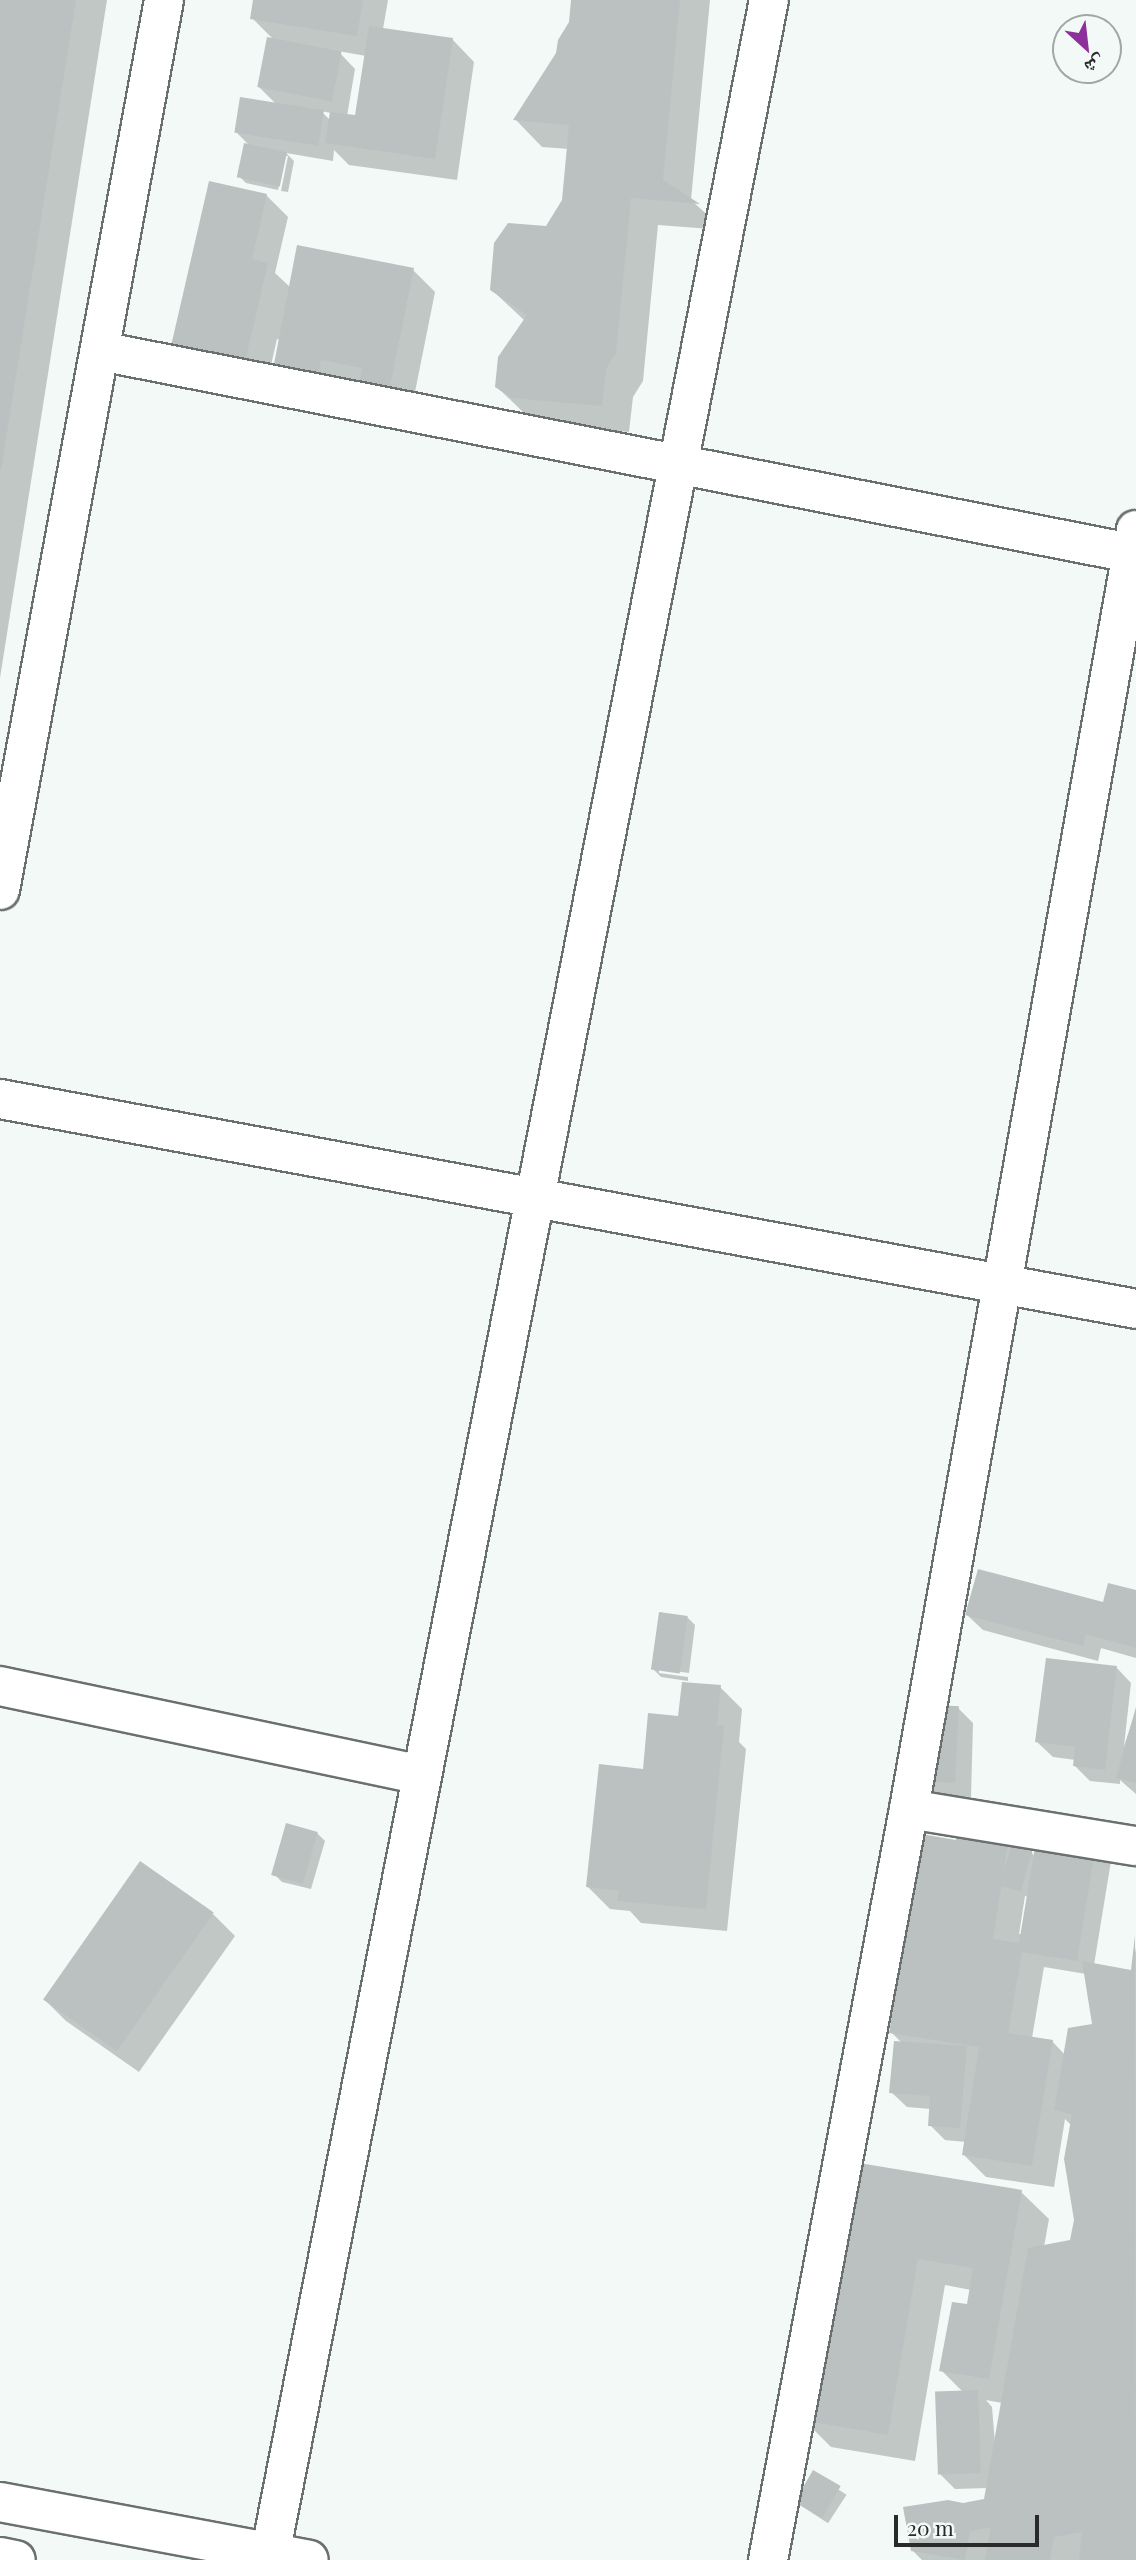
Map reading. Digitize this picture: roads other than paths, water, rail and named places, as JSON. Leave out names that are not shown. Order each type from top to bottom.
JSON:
[{"type":"street","points":[[0,890],[164,0]]},
{"type":"street","points":[[270,2557],[769,0]]},
{"type":"street","points":[[100,351],[679,464],[1135,546],[909,1809],[779,2558]]},
{"type":"street","points":[[0,1099],[1136,1309]]},
{"type":"street","points":[[0,1686],[422,1775]]},
{"type":"street","points":[[909,1809],[1136,1846]]},
{"type":"street","points":[[0,2502],[270,2557],[309,2560]]},
{"type":"street","points":[[0,2557],[16,2560]]}]
